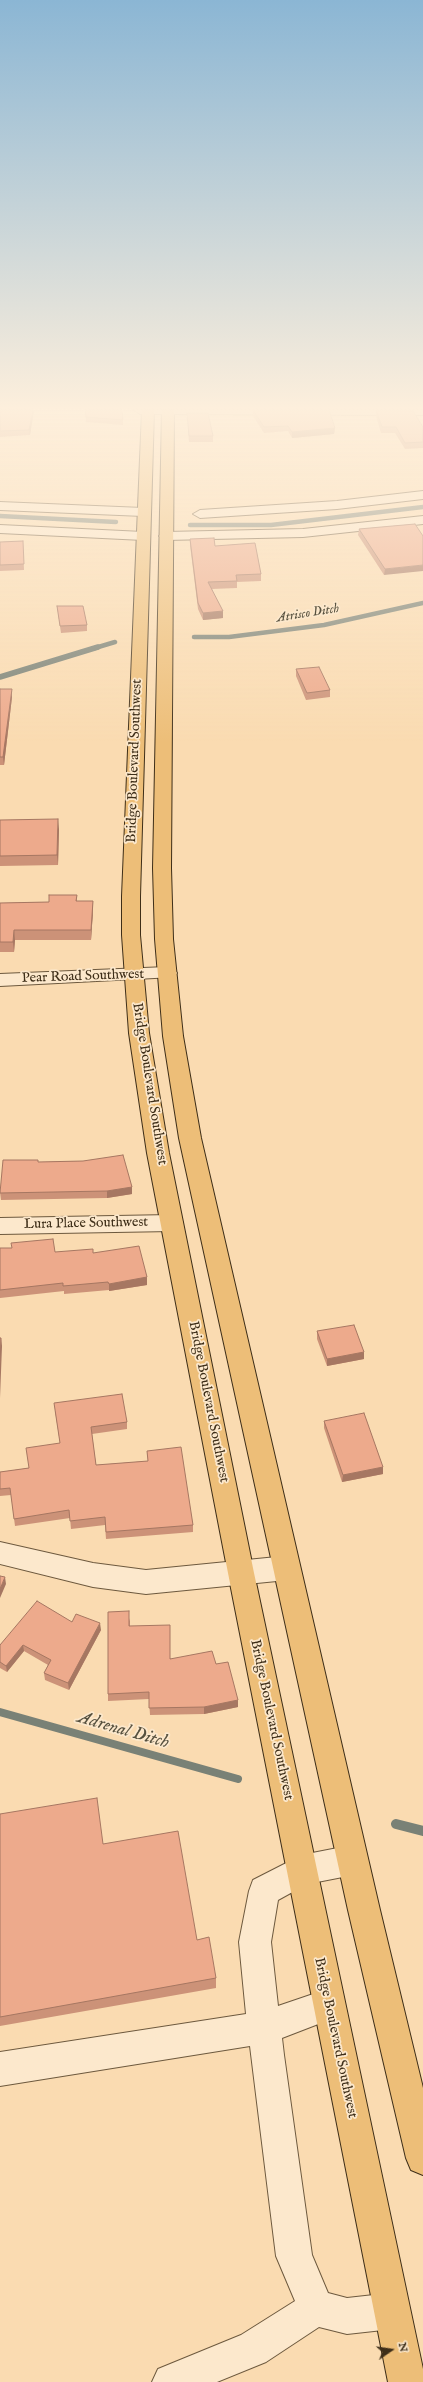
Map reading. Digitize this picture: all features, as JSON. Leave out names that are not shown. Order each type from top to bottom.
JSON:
[{"type":"main road","name":"Bridge Boulevard Southwest","points":[[143,521],[132,866],[134,975],[147,1092],[241,1573],[328,2005],[407,2382]]},
{"type":"main road","name":"Bridge Boulevard Southwest","points":[[166,521],[162,868],[167,973],[173,1036],[190,1138],[353,1860],[423,2158]]},
{"type":"street","points":[[166,536],[303,532],[411,521]]},
{"type":"street","points":[[0,529],[143,536]]},
{"type":"street","name":"Pear Road Southwest","points":[[0,980],[167,973]]},
{"type":"street","name":"Lura Place Southwest","points":[[0,1226],[172,1223]]},
{"type":"street","points":[[0,1553],[117,1580],[171,1581],[287,1568]]},
{"type":"street","points":[[316,2308],[294,2256],[255,1942],[264,1892],[302,1870],[353,1860]]},
{"type":"street","points":[[0,2069],[265,2027],[328,2005]]},
{"type":"street","points":[[171,2382],[253,2349],[316,2308],[347,2316],[392,2311]]},
{"type":"building","points":[[415,524],[423,536],[423,565],[385,569],[359,529]]},
{"type":"building","points":[[214,538],[215,546],[255,543],[261,574],[236,575],[237,581],[208,582],[223,611],[203,613],[198,603],[190,539]]},
{"type":"building","points":[[23,541],[24,564],[0,565],[0,542]]},
{"type":"building","points":[[57,606],[83,606],[87,625],[60,626]]},
{"type":"building","points":[[319,667],[330,690],[307,693],[296,669]]},
{"type":"building","points":[[0,689],[12,689],[3,757],[0,757]]},
{"type":"building","points":[[58,819],[57,855],[0,856],[0,820]]},
{"type":"building","points":[[49,895],[77,895],[76,901],[93,901],[91,930],[14,930],[13,942],[0,942],[0,903],[49,902]]},
{"type":"building","points":[[123,1155],[132,1187],[107,1191],[0,1193],[3,1160],[38,1160],[38,1162],[83,1161]]},
{"type":"building","points":[[53,1239],[55,1252],[93,1249],[93,1253],[139,1246],[147,1277],[109,1284],[108,1282],[63,1286],[63,1283],[0,1290],[0,1248],[12,1248],[11,1243]]},
{"type":"building","points":[[354,1325],[364,1352],[327,1359],[317,1331]]},
{"type":"building","points":[[0,1338],[1,1338],[0,1365]]},
{"type":"building","points":[[122,1394],[127,1422],[91,1427],[96,1465],[148,1461],[147,1451],[181,1447],[193,1525],[106,1532],[105,1517],[70,1521],[69,1510],[14,1519],[10,1488],[0,1489],[0,1472],[29,1468],[26,1448],[60,1443],[54,1403]]},
{"type":"building","points":[[364,1413],[383,1467],[343,1475],[324,1421]]},
{"type":"building","points":[[0,1576],[5,1577],[0,1589]]},
{"type":"building","points":[[37,1601],[72,1622],[76,1614],[100,1623],[68,1683],[44,1673],[51,1660],[23,1645],[6,1666],[0,1662],[0,1645]]},
{"type":"building","points":[[129,1611],[129,1626],[170,1625],[170,1659],[212,1651],[216,1664],[228,1662],[238,1700],[204,1707],[149,1708],[149,1692],[108,1694],[108,1612]]},
{"type":"building","points":[[97,1798],[103,1844],[178,1831],[197,1940],[209,1937],[216,1978],[0,2017],[0,1814]]},
{"type":"waterway","points":[[100,521],[116,522]]},
{"type":"waterway","points":[[190,525],[271,525],[303,521]]},
{"type":"waterway","name":"Atrisco Ditch","points":[[194,637],[229,637],[324,625],[423,603]]},
{"type":"waterway","name":"Atrisco Ditch","points":[[95,648],[115,642]]},
{"type":"waterway","name":"Atrisco Ditch","points":[[0,677],[98,647]]},
{"type":"waterway","name":"Adrenal Ditch","points":[[0,1712],[238,1779]]},
{"type":"waterway","name":"Adrenal Ditch","points":[[396,1824],[423,1831]]}]
